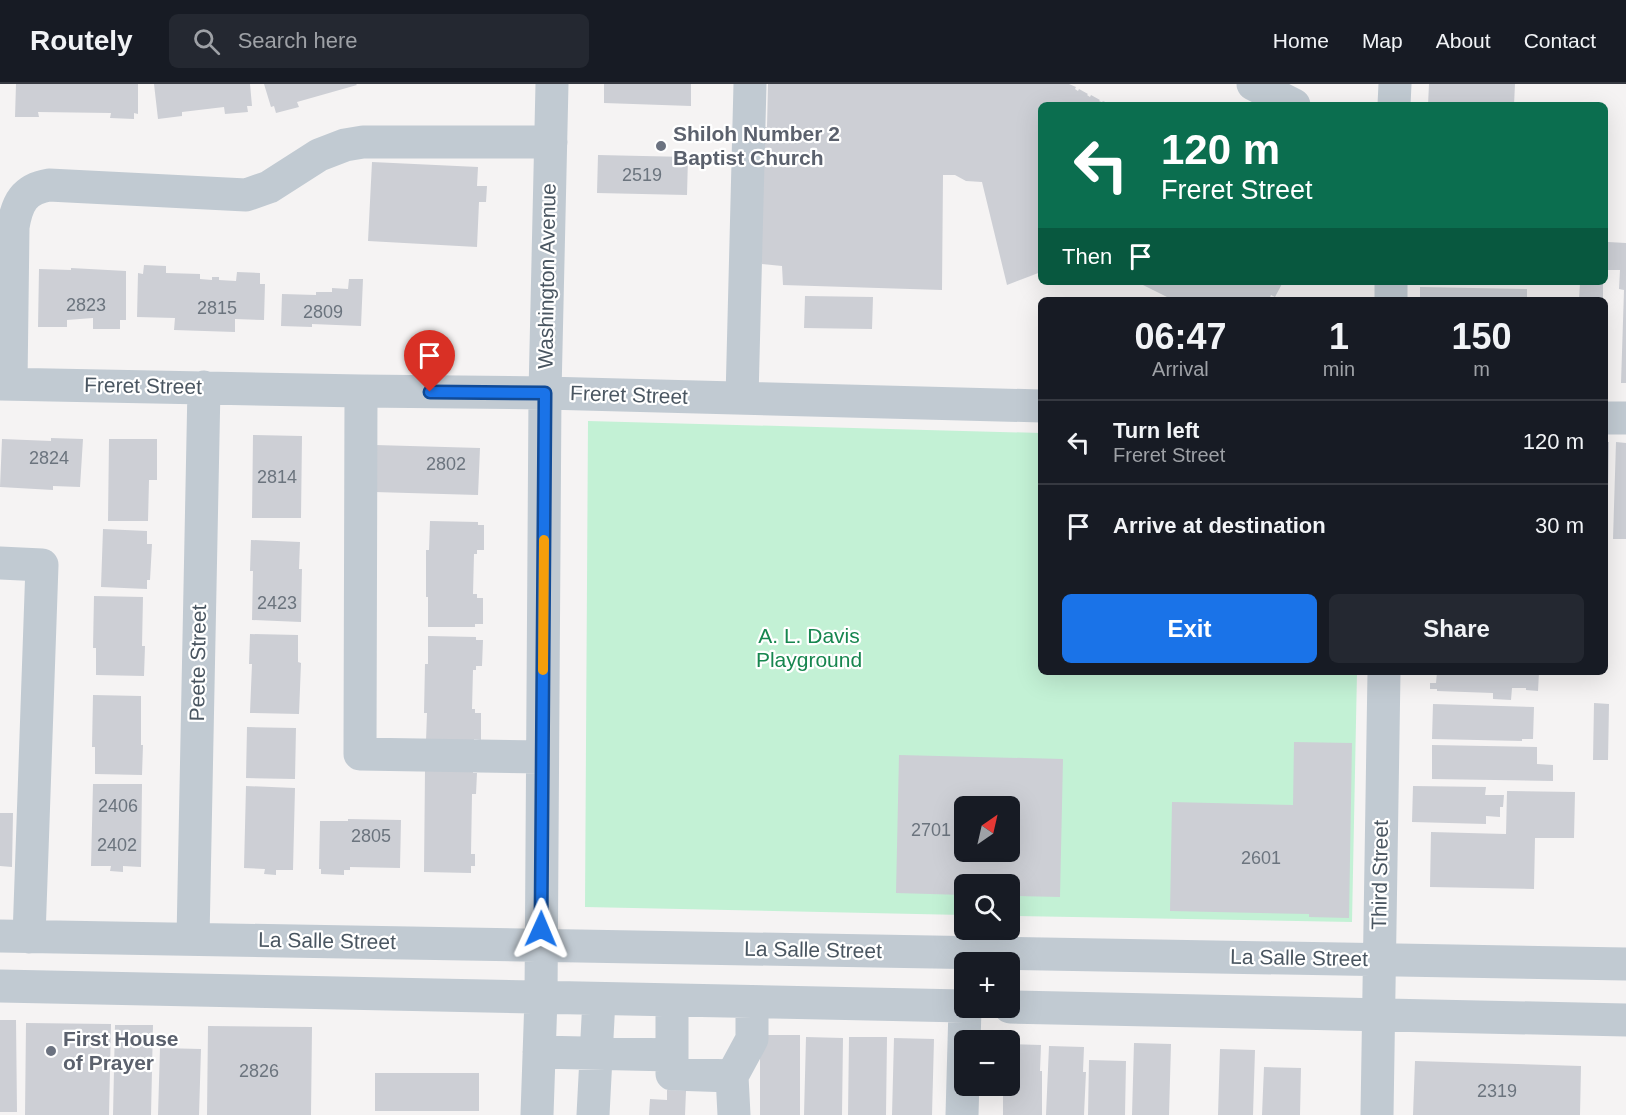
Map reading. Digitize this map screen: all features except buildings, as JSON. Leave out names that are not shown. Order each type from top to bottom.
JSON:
[{"type":"street","name":"Washington Avenue","points":[[537,1115],[541,998],[545,393],[552,84]]},
{"type":"street","points":[[742,398],[750,84]]},
{"type":"street","points":[[1253,84],[1288,102]]},
{"type":"street","points":[[1394,102],[1395,84]]},
{"type":"street","points":[[5,384],[15,212],[21,201],[31,191],[40,187],[50,185],[246,195],[269,186],[319,155],[354,143],[551,142]]},
{"type":"street","name":"Freret Street","points":[[5,384],[545,393],[1038,406]]},
{"type":"street","name":"Peete Street","points":[[193,939],[204,387]]},
{"type":"street","points":[[361,391],[360,754],[542,758]]},
{"type":"street","points":[[1608,418],[1626,418]]},
{"type":"street","points":[[0,563],[42,565],[14,936]]},
{"type":"street","name":"Third Street","points":[[1377,1115],[1384,675]]},
{"type":"street","name":"La Salle Street","points":[[14,936],[541,944],[954,958]]},
{"type":"street","name":"La Salle Street","points":[[1020,958],[1626,964]]},
{"type":"street","points":[[0,986],[954,1007]]},
{"type":"street","points":[[592,1115],[599,999]]},
{"type":"street","points":[[672,1000],[672,1074],[732,1076]]},
{"type":"street","points":[[734,1115],[732,1076],[752,1039],[752,1002]]},
{"type":"street","points":[[1020,1007],[1626,1020]]},
{"type":"street","points":[[962,1115],[965,1018]]},
{"type":"street","points":[[539,1052],[672,1055]]},
{"type":"green space","name":"A. L. Davis Playground","points":[[588,421],[1038,433],[1038,675],[1357,675],[1352,922],[1020,916],[1020,874],[954,874],[954,915],[585,907]]},
{"type":"slow traffic","points":[[543,670],[544,540]]},
{"type":"place","name":"Shiloh Number 2 Baptist Church","points":[[661,146]]},
{"type":"place","name":"First House of Prayer","points":[[51,1051]]},
{"type":"route","points":[[430,392],[545,393],[541,929]]}]
